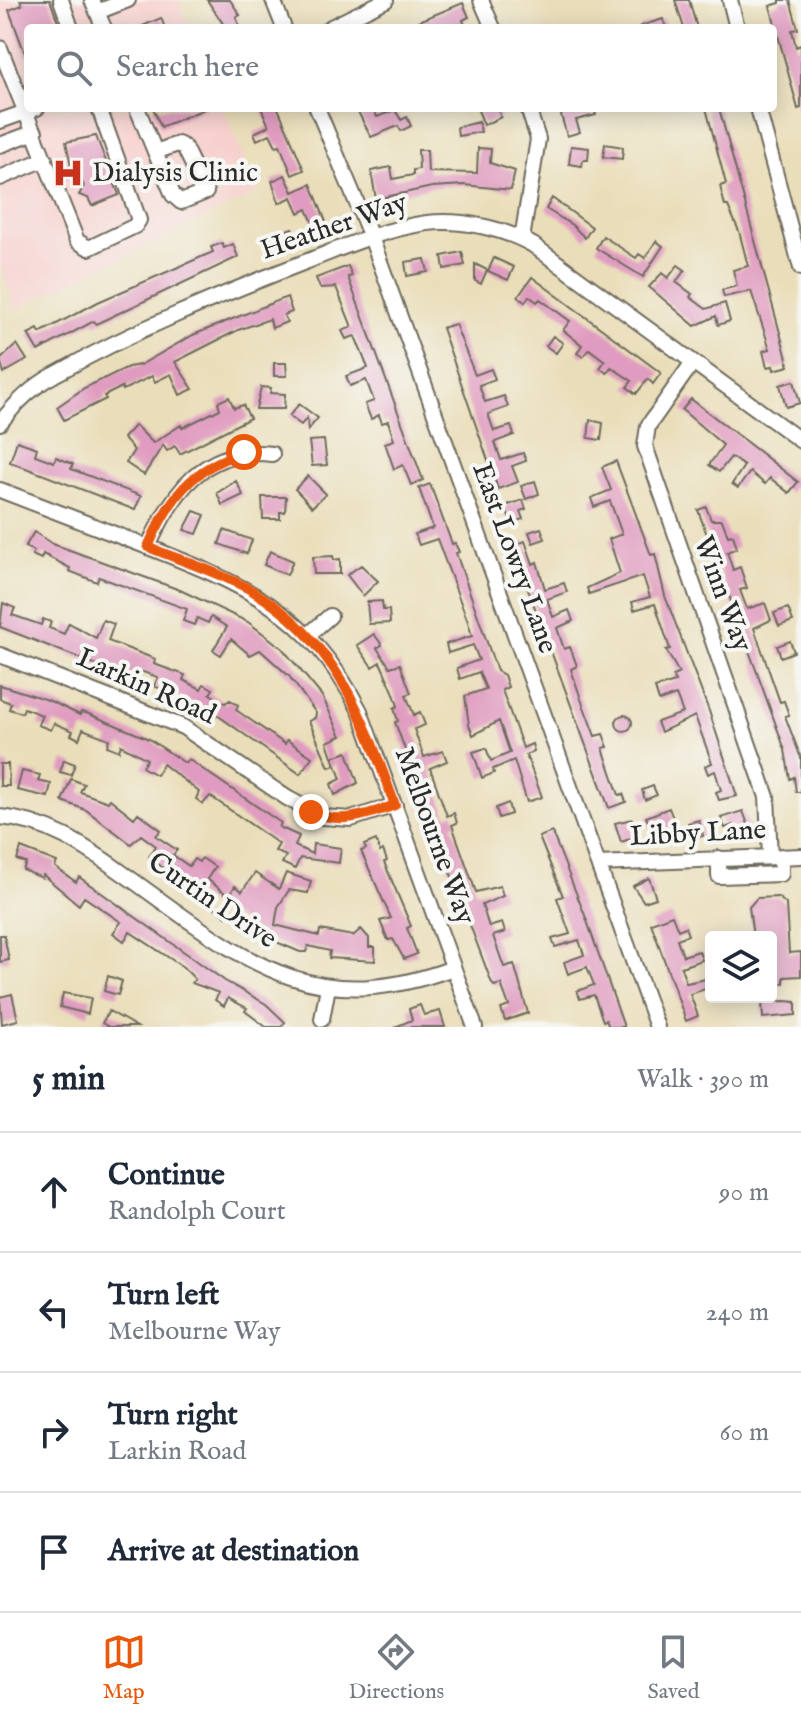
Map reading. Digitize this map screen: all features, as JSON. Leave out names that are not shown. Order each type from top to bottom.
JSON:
[{"type":"street","points":[[61,0],[70,24]]},
{"type":"street","points":[[94,6],[128,0]]},
{"type":"street","points":[[273,0],[282,24]]},
{"type":"street","points":[[337,24],[386,0]]},
{"type":"street","points":[[481,0],[491,24]]},
{"type":"street","points":[[730,0],[736,24]]},
{"type":"street","points":[[0,48],[24,94]]},
{"type":"street","points":[[0,121],[26,112]]},
{"type":"street","points":[[32,112],[35,132],[77,241],[89,248],[135,226],[139,220],[100,112]]},
{"type":"street","points":[[139,112],[155,152]]},
{"type":"street","name":"East Lowry Lane","points":[[319,112],[371,237],[657,1027]]},
{"type":"street","points":[[522,239],[538,148],[537,130],[530,112]]},
{"type":"street","points":[[759,112],[801,268]]},
{"type":"street","points":[[0,145],[35,132]]},
{"type":"street","points":[[0,178],[45,159]]},
{"type":"street","name":"Heather Way","points":[[0,423],[28,394],[55,374],[227,292],[371,237],[408,227],[446,222],[522,239],[801,441]]},
{"type":"street","name":"Winn Way","points":[[693,362],[648,426],[645,446],[767,797],[776,856]]},
{"type":"street","points":[[148,547],[167,506],[197,474],[244,452],[272,454]]},
{"type":"street","name":"Melbourne Way","points":[[0,490],[250,590],[307,636],[332,663],[360,711],[475,1027]]},
{"type":"street","points":[[307,636],[330,616]]},
{"type":"street","name":"Larkin Road","points":[[0,655],[183,727],[287,798],[323,817],[351,819],[395,805]]},
{"type":"street","name":"Curtin Drive","points":[[0,817],[43,826],[77,841],[246,959],[289,978],[328,987],[394,986],[453,968]]},
{"type":"street","points":[[719,858],[719,876],[781,874],[776,856]]},
{"type":"street","name":"Libby Lane","points":[[598,864],[801,856]]},
{"type":"street","points":[[322,1019],[328,987]]},
{"type":"shaded area","points":[[0,0],[178,0],[188,24],[24,24],[24,112],[225,112],[258,192],[16,309],[0,265]]},
{"type":"building","points":[[20,0],[50,0],[59,24],[24,24],[24,51],[9,10],[22,5]]},
{"type":"building","points":[[207,0],[230,0],[240,15],[236,17],[239,24],[223,24]]},
{"type":"building","points":[[675,0],[689,0],[696,24],[683,24]]},
{"type":"building","points":[[780,0],[790,0],[798,29],[792,30],[796,47],[801,45],[801,108],[798,109],[770,6],[780,3]]},
{"type":"building","points":[[463,3],[469,17],[463,20],[464,24],[421,24],[419,21]]},
{"type":"building","points":[[161,18],[163,24],[147,24]]},
{"type":"building","points":[[663,19],[665,24],[647,24]]},
{"type":"building","points":[[155,112],[197,112],[161,127]]},
{"type":"building","points":[[263,112],[280,112],[304,170],[292,175],[280,145],[276,146],[270,134],[257,140],[254,133],[269,126]]},
{"type":"building","points":[[358,112],[375,112],[377,117],[396,112],[401,120],[407,117],[411,126],[401,131],[398,126],[371,137]]},
{"type":"building","points":[[479,112],[499,112],[501,117],[484,125]]},
{"type":"building","points":[[560,112],[595,112],[596,115],[576,120],[580,132],[567,136]]},
{"type":"building","points":[[707,112],[720,112],[789,366],[774,370],[773,366],[767,367],[763,351],[770,349],[751,291],[724,297],[722,290],[737,286],[733,270],[748,266],[739,231],[728,206],[725,206],[720,186],[726,184]]},
{"type":"building","points":[[479,122],[481,132],[458,136],[457,127]]},
{"type":"building","points":[[96,136],[119,195],[92,206],[88,198],[79,195],[84,186],[79,174],[64,180],[60,169],[71,165],[66,142]]},
{"type":"building","points":[[605,144],[623,147],[622,159],[603,157]]},
{"type":"building","points":[[571,146],[589,148],[588,160],[583,160],[582,166],[569,164]]},
{"type":"building","points":[[478,148],[491,149],[490,163],[515,171],[511,190],[464,185],[432,187],[376,199],[371,171],[391,167],[393,179],[413,175],[413,170],[419,169],[418,150],[427,150],[428,172],[477,173]]},
{"type":"building","points":[[285,175],[293,192],[311,184],[330,232],[319,237],[307,209],[299,213],[292,197],[279,203],[272,181]]},
{"type":"building","points":[[552,198],[592,227],[585,238],[572,225],[546,209]]},
{"type":"building","points":[[292,228],[296,239],[285,243],[281,232]]},
{"type":"building","points":[[603,236],[636,258],[639,254],[645,258],[656,241],[663,246],[643,277],[596,248]]},
{"type":"building","points":[[222,243],[224,248],[233,244],[238,257],[96,324],[94,321],[38,351],[28,334],[38,329],[40,333],[98,302],[213,252],[211,247]]},
{"type":"building","points":[[462,252],[465,265],[444,269],[442,256]]},
{"type":"building","points":[[494,258],[514,267],[508,280],[488,271]]},
{"type":"building","points":[[425,259],[428,272],[407,276],[405,262]]},
{"type":"building","points":[[475,264],[487,270],[481,284],[475,281]]},
{"type":"building","points":[[678,265],[685,270],[676,282],[706,309],[725,303],[730,321],[718,325],[716,316],[695,326],[649,287],[662,273],[668,278]]},
{"type":"building","points":[[348,266],[352,276],[348,277],[423,480],[411,485],[403,465],[394,469],[385,443],[394,440],[388,421],[382,423],[379,415],[371,419],[365,404],[374,401],[366,380],[350,386],[346,376],[368,368],[355,336],[346,339],[342,331],[352,327],[336,287],[320,288],[316,278]]},
{"type":"building","points":[[532,277],[661,373],[653,384],[648,379],[636,394],[627,387],[632,381],[611,367],[607,373],[600,368],[605,361],[589,349],[583,357],[577,353],[582,345],[563,330],[570,321],[540,299],[537,302],[529,296],[525,302],[518,297]]},
{"type":"building","points":[[287,297],[292,312],[284,315],[287,322],[272,328],[270,319],[238,330],[175,362],[193,389],[180,395],[171,374],[155,382],[152,376],[104,396],[106,399],[64,420],[57,407],[84,388],[128,367],[140,365],[193,335]]},
{"type":"building","points":[[455,324],[475,375],[491,369],[495,379],[479,385],[485,402],[504,396],[508,407],[488,414],[494,431],[511,426],[514,435],[495,442],[501,460],[523,453],[526,461],[512,466],[518,482],[498,489],[442,328]]},
{"type":"building","points":[[553,336],[563,343],[556,353],[546,346]]},
{"type":"building","points":[[17,344],[27,360],[4,373],[0,360]]},
{"type":"building","points":[[274,363],[286,363],[287,376],[274,376]]},
{"type":"building","points":[[794,381],[800,403],[786,407],[780,385]]},
{"type":"building","points":[[261,387],[271,388],[270,393],[285,394],[284,409],[256,409]]},
{"type":"building","points":[[229,397],[234,408],[243,405],[250,418],[180,454],[175,446],[167,451],[163,445],[144,475],[126,463],[134,450],[123,438],[135,425],[153,443],[181,425],[182,428],[220,409],[218,402]]},
{"type":"building","points":[[691,399],[798,482],[789,493],[770,478],[765,484],[750,472],[738,488],[732,484],[744,466],[731,457],[719,472],[709,465],[723,445],[682,410]]},
{"type":"building","points":[[299,404],[318,418],[308,430],[307,418],[301,425],[289,416]]},
{"type":"building","points":[[590,420],[603,423],[601,440],[588,438]]},
{"type":"building","points":[[324,440],[327,465],[312,466],[309,441]]},
{"type":"building","points":[[17,441],[37,448],[35,455],[54,462],[56,457],[73,464],[71,469],[141,496],[135,510],[10,462]]},
{"type":"building","points":[[616,461],[651,555],[655,554],[665,596],[709,711],[737,796],[719,800],[716,792],[721,790],[715,771],[708,774],[705,766],[712,763],[695,716],[661,732],[657,722],[683,713],[676,695],[659,701],[655,688],[675,682],[673,676],[679,673],[666,650],[670,649],[655,604],[634,610],[632,602],[650,597],[643,576],[589,594],[587,588],[620,573],[609,539],[622,534],[610,501],[594,507],[591,498],[611,490],[602,467]]},
{"type":"building","points":[[308,476],[326,494],[312,507],[295,489]]},
{"type":"building","points":[[236,481],[243,495],[222,505],[217,493]]},
{"type":"building","points":[[535,481],[539,494],[526,499],[521,486]]},
{"type":"building","points":[[430,484],[452,544],[455,543],[459,552],[456,553],[497,671],[504,675],[508,687],[502,690],[523,748],[532,744],[534,751],[526,755],[542,797],[527,802],[514,760],[493,769],[494,773],[482,778],[473,752],[486,748],[491,761],[510,753],[499,721],[473,735],[469,725],[465,696],[486,689],[479,672],[460,679],[457,668],[479,660],[473,645],[448,653],[446,644],[472,636],[437,539],[419,545],[415,534],[433,528],[419,488]]},
{"type":"building","points":[[262,497],[286,497],[285,512],[280,512],[280,519],[263,519]]},
{"type":"building","points":[[523,500],[526,509],[520,511],[523,519],[511,523],[505,506]]},
{"type":"building","points":[[706,507],[711,520],[722,520],[728,536],[733,535],[737,548],[727,552],[733,570],[740,567],[747,588],[740,590],[747,609],[765,603],[771,620],[754,628],[780,702],[784,701],[789,715],[785,716],[801,758],[801,792],[796,792],[794,777],[790,779],[785,750],[698,510]]},
{"type":"building","points":[[194,511],[205,515],[197,534],[184,530]]},
{"type":"building","points":[[541,528],[545,539],[533,543],[529,532]]},
{"type":"building","points":[[224,530],[252,540],[247,554],[219,544]]},
{"type":"building","points":[[34,532],[53,544],[180,590],[248,622],[282,648],[322,696],[341,736],[327,742],[335,765],[329,767],[309,721],[315,718],[316,713],[289,676],[260,650],[250,655],[231,639],[221,655],[213,650],[227,627],[211,617],[208,623],[197,618],[194,625],[183,621],[187,609],[99,577],[97,582],[69,571],[70,568],[43,554],[41,559],[32,555],[34,551],[25,547]]},
{"type":"building","points":[[525,541],[533,564],[537,562],[545,589],[564,583],[567,592],[547,599],[553,617],[569,610],[573,621],[557,628],[564,649],[570,647],[577,666],[571,669],[581,699],[595,736],[603,734],[608,747],[603,748],[613,778],[619,795],[623,794],[626,802],[609,808],[512,546]]},
{"type":"building","points":[[270,551],[293,561],[287,575],[264,565]]},
{"type":"building","points":[[333,556],[334,560],[340,559],[340,574],[314,574],[313,557]]},
{"type":"building","points":[[361,565],[378,581],[363,596],[347,575]]},
{"type":"building","points":[[382,601],[383,610],[389,610],[390,623],[369,624],[367,602]]},
{"type":"building","points":[[3,603],[15,608],[12,615],[41,625],[43,619],[51,622],[49,628],[64,634],[69,623],[96,638],[103,620],[114,624],[108,641],[155,659],[154,664],[185,675],[183,680],[201,689],[204,684],[213,689],[210,694],[225,703],[230,700],[238,705],[236,710],[285,744],[287,740],[312,757],[300,774],[210,710],[154,686],[158,677],[137,670],[133,679],[0,627]]},
{"type":"building","points":[[788,608],[793,621],[779,626],[774,613]]},
{"type":"building","points":[[374,634],[382,645],[377,648],[390,667],[400,664],[411,693],[406,695],[414,715],[420,712],[425,725],[414,729],[424,757],[443,751],[447,761],[430,768],[447,816],[454,813],[457,823],[452,825],[476,892],[500,886],[503,896],[482,905],[489,927],[502,923],[505,932],[493,936],[504,967],[514,964],[528,1013],[505,1021],[501,1009],[509,1006],[501,984],[494,986],[491,981],[427,810],[395,722],[398,721],[394,708],[398,706],[393,691],[380,662],[372,667],[357,645]]},
{"type":"building","points":[[790,641],[794,652],[781,657],[777,646]]},
{"type":"building","points":[[0,685],[48,700],[80,715],[81,712],[89,714],[149,739],[185,763],[188,759],[281,823],[279,827],[299,836],[295,846],[312,854],[313,844],[341,848],[339,863],[300,858],[295,869],[282,863],[286,856],[275,851],[279,844],[210,796],[203,804],[196,799],[199,792],[163,764],[156,775],[142,767],[147,759],[121,745],[119,751],[107,746],[109,739],[83,729],[79,739],[71,735],[73,731],[54,723],[51,730],[38,725],[42,715],[24,708],[22,713],[9,709],[11,703],[0,699]]},
{"type":"building","points":[[624,715],[632,723],[624,731],[616,723]]},
{"type":"building","points":[[347,752],[358,783],[335,795],[331,784],[341,779],[333,757]]},
{"type":"building","points":[[64,760],[75,764],[71,775],[60,772]]},
{"type":"building","points":[[0,764],[8,764],[9,786],[0,786]]},
{"type":"building","points":[[22,771],[40,775],[38,781],[51,784],[48,797],[17,790]]},
{"type":"building","points":[[71,779],[84,784],[80,792],[108,802],[110,799],[134,818],[138,813],[161,830],[156,836],[177,850],[173,855],[189,866],[194,859],[199,862],[202,858],[215,867],[207,879],[229,896],[235,886],[242,891],[255,873],[279,889],[286,873],[311,881],[308,893],[289,890],[278,907],[275,925],[319,936],[320,930],[353,936],[361,929],[369,938],[369,947],[375,947],[375,961],[329,958],[330,951],[308,946],[306,952],[300,952],[267,938],[228,913],[226,916],[149,857],[156,846],[141,835],[131,844],[86,810],[62,801]]},
{"type":"building","points":[[653,786],[657,795],[645,800],[642,790]]},
{"type":"building","points":[[508,803],[511,814],[499,818],[496,808]]},
{"type":"building","points":[[669,808],[678,831],[654,835],[646,817]]},
{"type":"building","points":[[743,811],[750,830],[736,835],[733,825],[725,828],[721,818]]},
{"type":"building","points":[[632,819],[633,838],[621,842],[615,823]]},
{"type":"building","points":[[699,820],[703,836],[692,838],[688,823]]},
{"type":"building","points":[[552,832],[624,1027],[609,1027],[606,1020],[603,1021],[594,995],[580,999],[577,991],[594,985],[587,967],[568,974],[564,962],[584,955],[579,940],[555,947],[552,939],[570,934],[557,898],[563,896],[539,837]]},
{"type":"building","points":[[376,840],[380,852],[383,850],[387,861],[384,862],[411,926],[407,928],[417,954],[404,959],[393,939],[388,940],[380,921],[391,918],[361,851],[366,849],[364,845]]},
{"type":"building","points":[[21,848],[57,862],[55,867],[76,882],[79,877],[225,981],[266,1004],[285,1022],[281,1027],[266,1027],[245,1011],[247,1008],[228,998],[224,1006],[215,1000],[219,993],[192,983],[195,979],[183,967],[130,932],[124,941],[113,933],[121,922],[84,897],[79,905],[43,875],[42,878],[23,870],[26,863],[17,860]]},
{"type":"building","points":[[649,878],[656,898],[644,902],[633,886]]},
{"type":"building","points":[[778,897],[786,904],[789,953],[801,952],[801,976],[784,977],[784,983],[777,984],[777,931],[752,931],[749,907],[757,898]]},
{"type":"building","points":[[672,915],[678,930],[685,927],[688,935],[677,939],[683,956],[699,951],[702,960],[681,967],[686,983],[705,979],[705,989],[690,994],[698,1016],[686,1021],[651,923]]},
{"type":"building","points":[[0,935],[4,935],[9,960],[0,962]]},
{"type":"building","points":[[108,976],[122,981],[118,995],[104,991]]},
{"type":"building","points":[[63,993],[91,998],[88,1014],[60,1007]]},
{"type":"building","points":[[12,994],[18,1020],[2,1024],[0,997]]},
{"type":"building","points":[[796,1002],[796,1015],[763,1018],[762,1003]]},
{"type":"building","points":[[420,1005],[424,1015],[440,1011],[445,1027],[395,1027],[412,1020],[409,1009]]},
{"type":"building","points":[[109,1011],[137,1027],[109,1027],[102,1023]]},
{"type":"place","name":"Dialysis Clinic","points":[[68,173]]},
{"type":"route","points":[[244,452],[215,463],[181,488],[167,506],[148,547],[223,577],[271,604],[320,649],[342,678],[360,711],[395,805],[363,817],[341,820],[311,812]]}]
